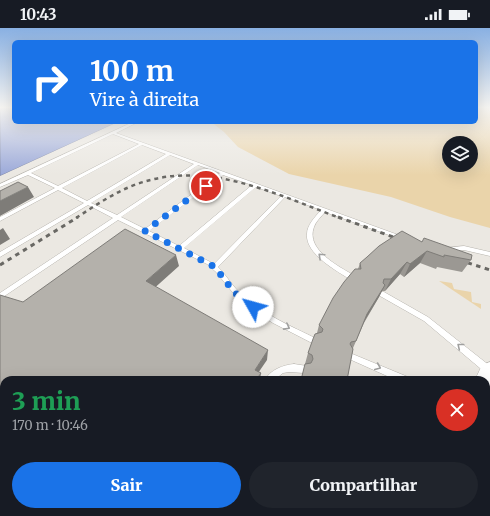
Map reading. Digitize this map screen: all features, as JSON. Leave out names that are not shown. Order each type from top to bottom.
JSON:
[{"type":"lane","points":[[0,186],[119,130]]},
{"type":"lane","points":[[112,133],[406,239]]},
{"type":"lane","points":[[0,219],[142,144]]},
{"type":"lane","points":[[0,255],[169,154]]},
{"type":"lane","points":[[0,296],[196,164]]},
{"type":"lane","points":[[28,173],[180,248],[215,267],[241,298],[266,316],[314,341]]},
{"type":"lane","points":[[145,231],[223,173]]},
{"type":"lane","points":[[180,248],[255,185]]},
{"type":"lane","points":[[215,267],[285,195]]},
{"type":"lane","points":[[324,210],[311,227],[310,236],[312,246],[325,260],[353,278]]},
{"type":"lane","points":[[438,249],[464,248],[490,254]]},
{"type":"lane","points":[[382,294],[426,319],[490,371]]},
{"type":"lane","points":[[350,356],[396,376]]},
{"type":"lane","points":[[274,376],[281,370],[288,368],[304,369]]},
{"type":"shaded area","points":[[221,130],[490,130],[490,228],[450,217],[391,197],[289,174],[238,147]]},
{"type":"shaded area","points":[[439,281],[452,283],[454,289],[471,292],[472,302],[481,304],[481,309]]},
{"type":"water","points":[[0,130],[101,130],[0,176]]},
{"type":"pier","points":[[101,130],[103,130],[0,178],[0,176]]},
{"type":"building","points":[[18,182],[28,187],[0,201],[0,191]]},
{"type":"building","points":[[125,229],[176,255],[146,281],[268,350],[255,370],[261,373],[259,376],[0,376],[0,295],[23,302]]},
{"type":"building","points":[[402,231],[422,242],[424,238],[472,255],[471,260],[444,255],[444,257],[427,251],[410,264],[407,262],[391,279],[384,279],[383,283],[385,285],[367,314],[356,341],[351,342],[350,344],[353,349],[348,376],[302,376],[305,364],[311,363],[313,359],[312,355],[308,353],[315,334],[322,332],[323,329],[319,325],[333,298],[355,269],[361,269],[360,263],[379,246]]},
{"type":"railway","points":[[76,218],[129,187],[163,177],[189,175],[215,177],[266,190],[340,218]]},
{"type":"railway","points":[[0,265],[78,217]]},
{"type":"railway","points":[[338,217],[404,241]]},
{"type":"railway","points":[[459,260],[490,270]]},
{"type":"route","points":[[206,186],[145,231],[215,267],[225,278],[234,292],[253,307]]}]
